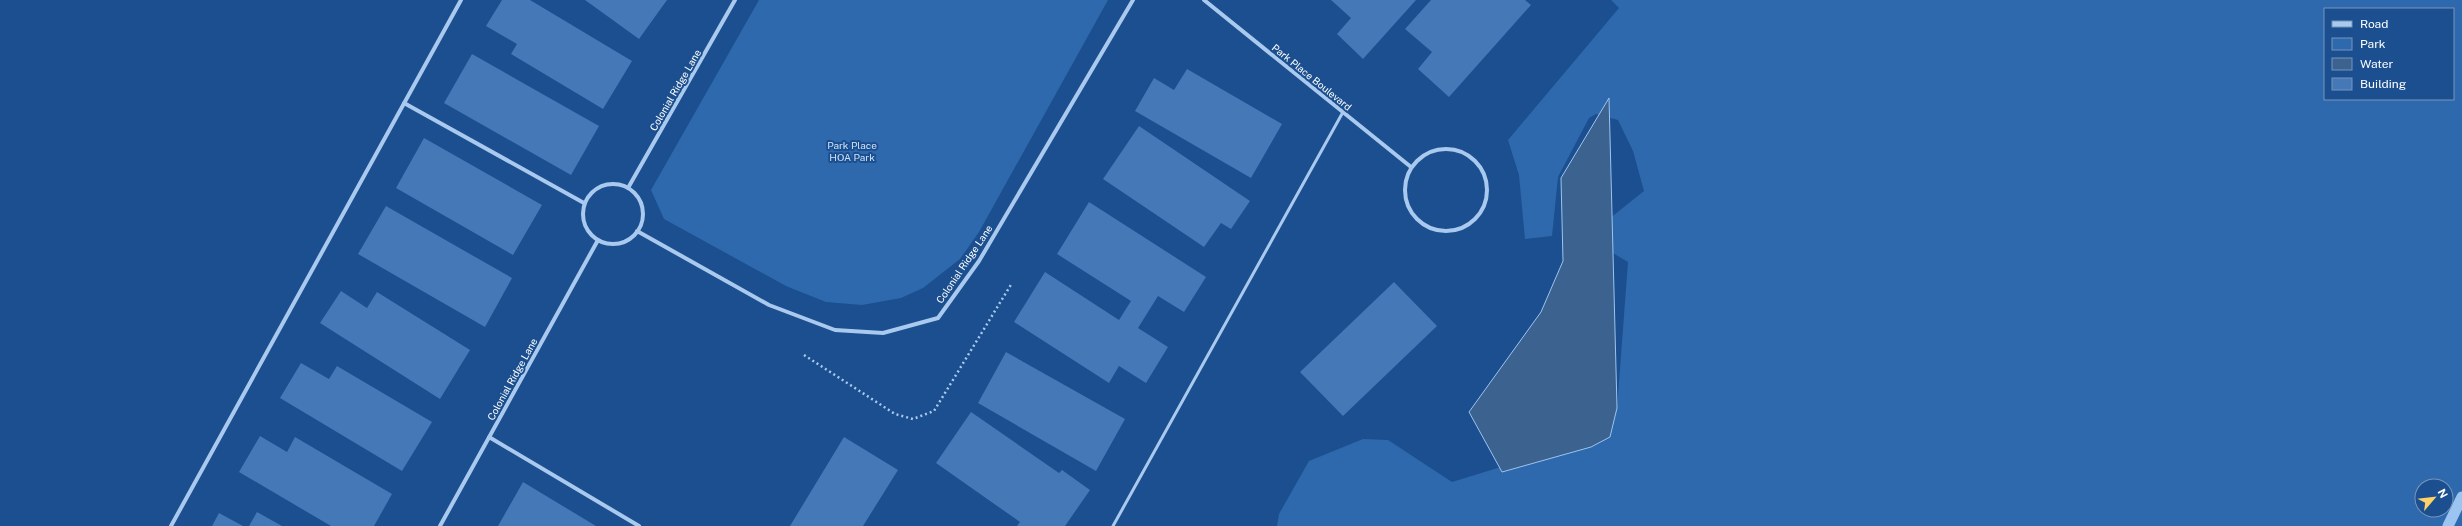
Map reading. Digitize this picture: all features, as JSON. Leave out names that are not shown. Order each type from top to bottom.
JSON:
[{"type":"street","points":[[171,526],[461,0]]},
{"type":"street","name":"Colonial Ridge Lane","points":[[628,188],[735,0]]},
{"type":"street","name":"Colonial Ridge Lane","points":[[638,231],[769,305],[835,330],[883,333],[938,318],[979,261],[1133,0]]},
{"type":"street","name":"Park Place Boulevard","points":[[1204,0],[1411,166]]},
{"type":"street","points":[[404,103],[584,203]]},
{"type":"street","points":[[1438,149],[1457,150],[1469,156],[1480,166],[1486,179],[1488,193],[1484,206],[1476,219],[1465,227],[1451,232],[1436,231],[1423,225],[1414,216],[1407,205],[1404,192],[1406,178],[1411,166],[1420,157],[1438,149]]},
{"type":"street","points":[[616,184],[628,188],[640,200],[643,210],[643,220],[638,231],[624,242],[614,245],[598,240],[588,232],[584,223],[584,203],[597,188],[616,184]]},
{"type":"street","name":"Colonial Ridge Lane","points":[[440,526],[598,240]]},
{"type":"street","points":[[488,437],[640,526]]},
{"type":"lane","points":[[1113,526],[1343,112]]},
{"type":"path","points":[[804,355],[895,414],[913,419],[934,411],[1012,283]]},
{"type":"green space","name":"Park Place HOA Park","points":[[759,0],[1108,0],[979,232],[960,259],[923,288],[901,298],[862,305],[826,302],[786,286],[664,219],[651,190]]},
{"type":"green space","points":[[1611,0],[2462,0],[2462,526],[1277,526],[1279,514],[1309,461],[1363,439],[1388,440],[1452,482],[1598,437],[1617,409],[1628,262],[1601,246],[1599,227],[1644,191],[1633,151],[1618,120],[1596,114],[1589,118],[1558,177],[1552,236],[1525,239],[1519,175],[1508,140],[1619,8]]},
{"type":"water","points":[[1609,98],[1617,408],[1610,437],[1591,447],[1502,472],[1469,412],[1541,312],[1563,261],[1561,178]]},
{"type":"building","points":[[502,0],[530,0],[632,61],[603,109],[511,54],[517,44],[486,26]]},
{"type":"building","points":[[585,0],[667,0],[639,39]]},
{"type":"building","points":[[1331,0],[1416,0],[1363,59],[1337,34],[1351,18]]},
{"type":"building","points":[[1431,0],[1525,0],[1531,5],[1449,97],[1418,69],[1432,52],[1405,29]]},
{"type":"building","points":[[472,54],[599,126],[571,175],[444,103]]},
{"type":"building","points":[[1187,69],[1282,124],[1251,178],[1135,111],[1154,78],[1174,90]]},
{"type":"building","points":[[1139,126],[1250,201],[1231,229],[1221,223],[1204,247],[1103,179]]},
{"type":"building","points":[[424,138],[542,205],[513,255],[396,188]]},
{"type":"building","points":[[1089,202],[1206,277],[1184,312],[1158,296],[1138,328],[1168,347],[1146,383],[1119,366],[1109,383],[1014,322],[1045,272],[1119,320],[1131,301],[1057,254]]},
{"type":"building","points":[[386,206],[512,278],[485,327],[358,254]]},
{"type":"building","points":[[1394,282],[1437,326],[1343,416],[1300,372]]},
{"type":"building","points":[[341,291],[367,308],[377,292],[470,350],[440,399],[320,323]]},
{"type":"building","points":[[1006,352],[1125,419],[1096,471],[978,403]]},
{"type":"building","points":[[301,363],[329,379],[337,366],[432,422],[402,471],[280,398]]},
{"type":"building","points":[[971,412],[1059,473],[1062,470],[1090,490],[1065,526],[1017,526],[1020,522],[936,463]]},
{"type":"building","points":[[260,436],[287,452],[295,437],[392,494],[374,526],[331,526],[239,472]]},
{"type":"building","points":[[844,437],[898,470],[863,526],[790,526]]},
{"type":"building","points":[[523,482],[596,526],[498,526]]},
{"type":"building","points":[[257,512],[282,526],[249,526]]},
{"type":"building","points":[[219,513],[243,526],[212,526]]},
{"type":"waterway","points":[[2448,526],[2462,497]]}]
